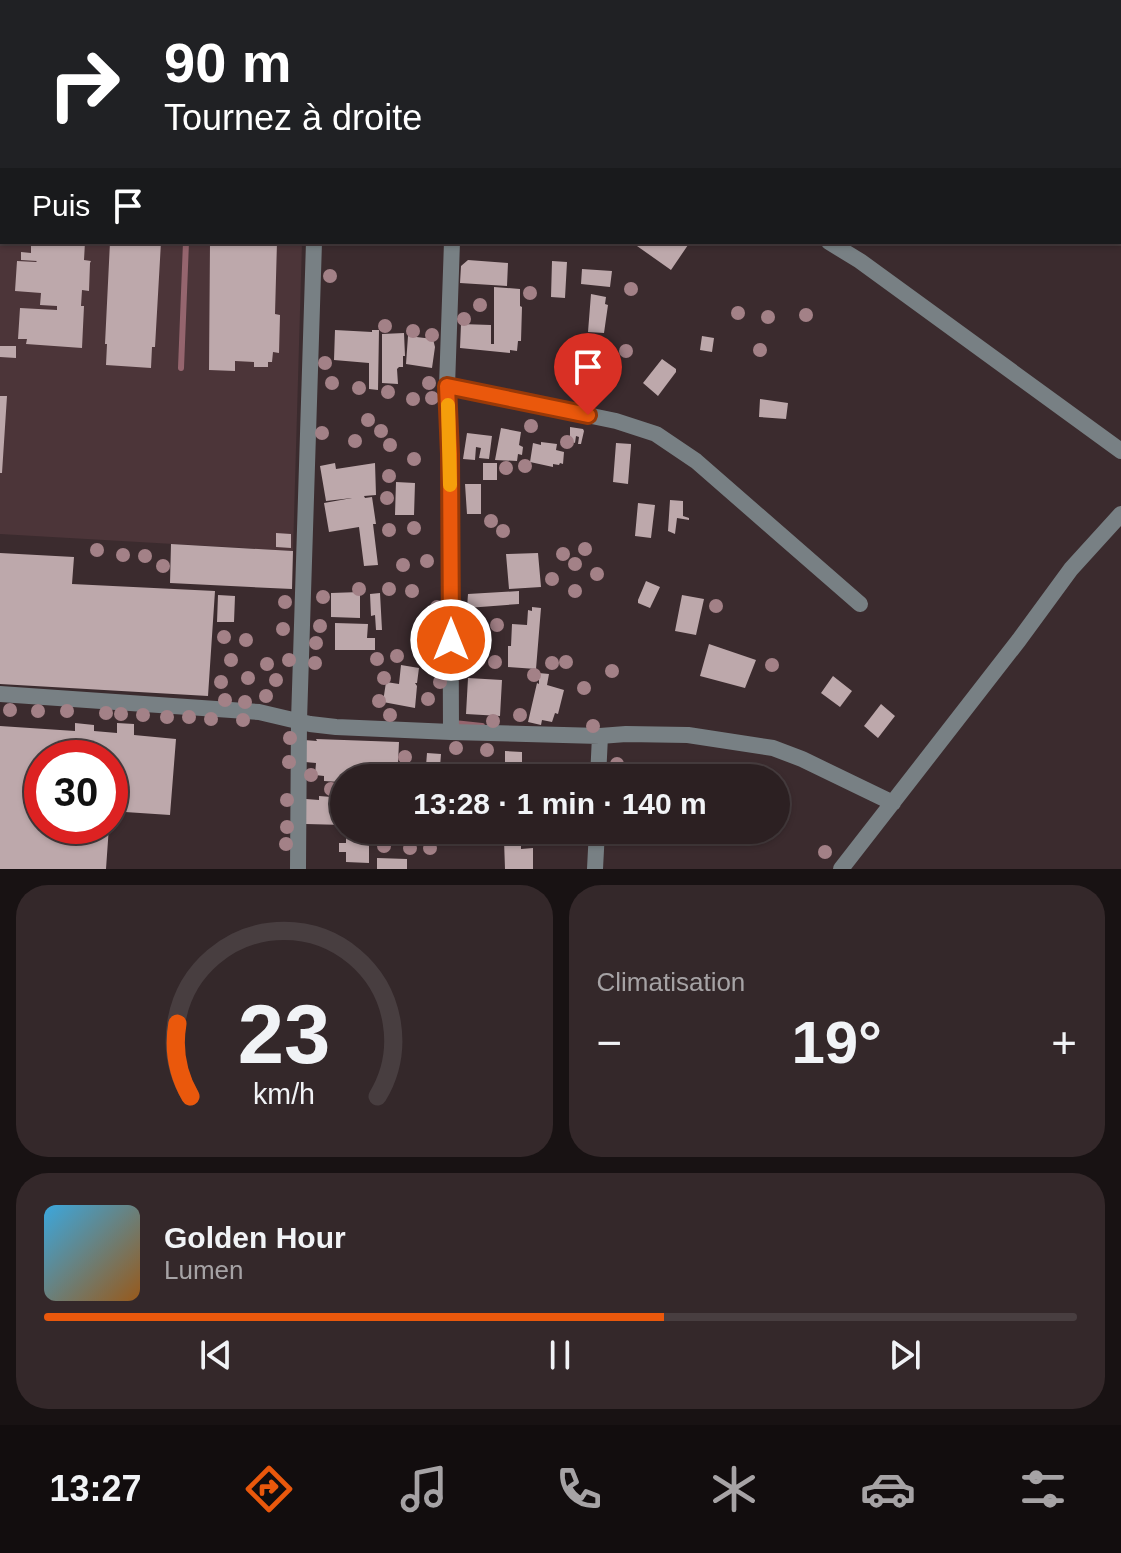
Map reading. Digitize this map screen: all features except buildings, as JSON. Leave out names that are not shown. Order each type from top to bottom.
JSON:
[{"type":"street","points":[[298,869],[299,721],[314,244]]},
{"type":"street","points":[[451,732],[447,386],[452,244]]},
{"type":"street","points":[[832,244],[1121,451]]},
{"type":"street","points":[[447,386],[616,421],[656,434],[696,461],[860,604]]},
{"type":"street","points":[[841,869],[1071,569],[1121,514]]},
{"type":"street","points":[[0,694],[259,712],[336,727],[600,736],[688,735],[773,748],[893,803]]},
{"type":"street","points":[[599,764],[600,736]]},
{"type":"street","points":[[595,869],[596,844]]},
{"type":"shaded area","points":[[0,244],[302,244],[293,551],[0,534]]},
{"type":"waterway","points":[[181,368],[186,244]]},
{"type":"waterway","points":[[454,723],[482,726]]},
{"type":"slow traffic","points":[[448,405],[450,485]]},
{"type":"route","points":[[451,640],[447,386],[588,415]]}]
